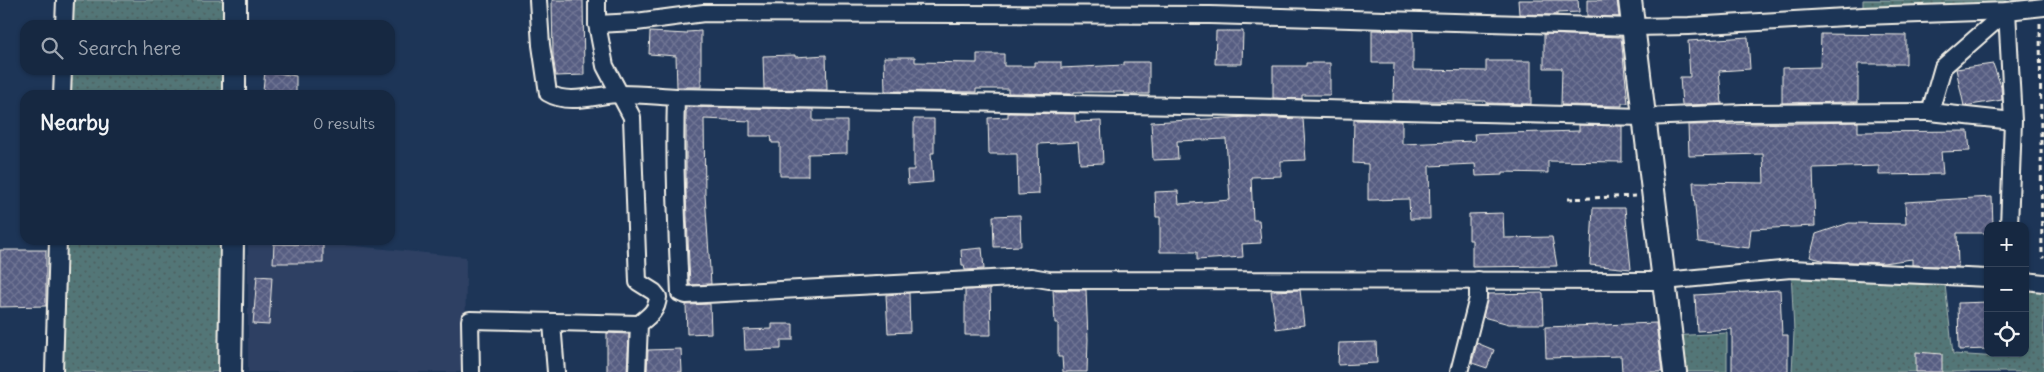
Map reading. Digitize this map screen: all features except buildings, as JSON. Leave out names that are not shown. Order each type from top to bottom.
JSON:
[{"type":"street","points":[[64,20],[65,0]]},
{"type":"street","points":[[235,0],[235,20]]},
{"type":"street","points":[[538,0],[541,45],[548,93],[558,99],[619,94],[676,97],[1231,106],[1644,118],[1743,112],[1930,112],[2013,121]]},
{"type":"street","points":[[471,372],[470,320],[639,324],[654,312],[657,306],[658,297],[654,292],[638,282],[632,117],[605,66],[597,24],[597,0]]},
{"type":"street","points":[[1630,0],[1675,372]]},
{"type":"street","points":[[597,24],[636,22],[714,13],[1210,15],[1633,27],[2007,11],[2042,7]]},
{"type":"street","points":[[1930,112],[1943,67],[2007,11]]},
{"type":"street","points":[[2007,11],[2013,121],[2009,222]]},
{"type":"street","points":[[62,90],[63,75]]},
{"type":"street","points":[[234,75],[234,90]]},
{"type":"street","points":[[676,97],[674,155],[680,293],[686,295],[1031,277],[1049,280],[1664,280],[1791,269],[1984,278]]},
{"type":"street","points":[[54,372],[58,245]]},
{"type":"street","points":[[230,372],[232,245]]},
{"type":"street","points":[[1459,372],[1478,298],[1478,280]]},
{"type":"street","points":[[2029,281],[2044,283]]},
{"type":"street","points":[[552,323],[556,372]]},
{"type":"street","points":[[637,372],[639,324]]},
{"type":"path","points":[[2042,7],[2042,256],[2044,258]]},
{"type":"path","points":[[1568,198],[1654,196]]},
{"type":"shaded area","points":[[248,245],[344,245],[466,257],[465,372],[248,372]]},
{"type":"green space","points":[[71,0],[230,0],[230,20],[70,20]]},
{"type":"green space","points":[[1863,0],[2040,0],[1863,16]]},
{"type":"green space","points":[[69,75],[229,75],[228,90],[68,90]]},
{"type":"green space","points":[[63,245],[225,245],[222,372],[58,372]]},
{"type":"green space","points":[[1791,269],[1944,276],[1953,354],[1984,357],[2029,357],[2029,282],[2044,284],[2044,372],[1792,372],[1794,332]]},
{"type":"green space","points":[[1727,333],[1727,372],[1675,372],[1670,336]]}]
